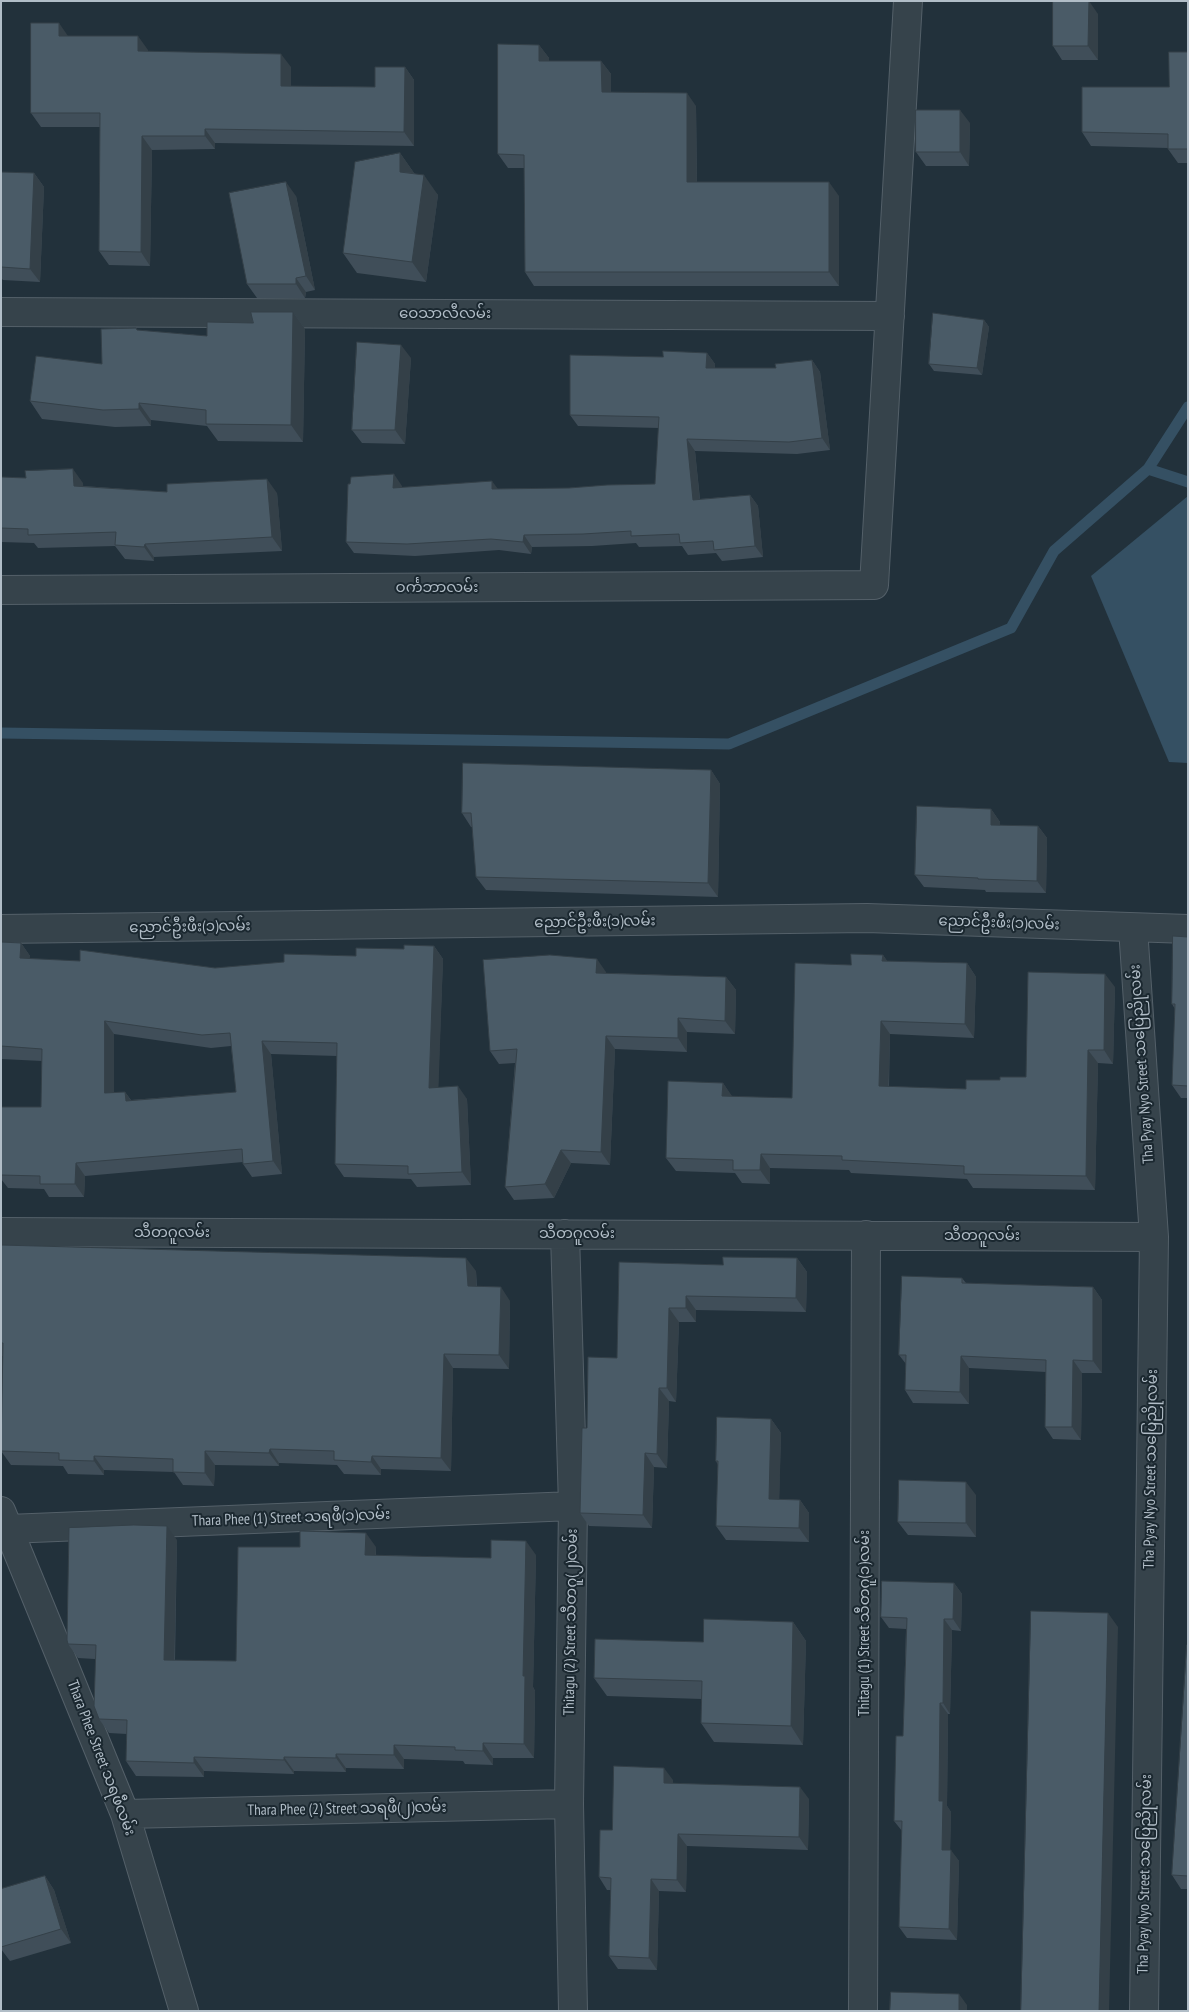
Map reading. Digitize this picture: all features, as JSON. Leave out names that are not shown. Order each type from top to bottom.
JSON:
[{"type":"street","points":[[890,316],[908,1]]},
{"type":"street","name":"ဝေသာလီလမ်း","points":[[1,312],[890,316]]},
{"type":"street","name":"ဝင်္ကဘာလမ်း","points":[[1,590],[874,585],[890,316]]},
{"type":"street","name":"ညောင်ဦးဖီး(၁)လမ်း","points":[[1,929],[867,918],[1188,929]]},
{"type":"street","name":"Tha Pyay Nyo Street သပြေညိုလမ်း","points":[[1133,928],[1154,1236],[1144,2011]]},
{"type":"street","name":"သီတဂူလမ်း","points":[[1,1232],[1154,1236]]},
{"type":"street","name":"Thitagu (2) Street သီတဂူ(၂)လမ်း","points":[[565,1234],[573,1506],[569,1804],[573,2011]]},
{"type":"street","name":"Thitagu (1) Street သီတဂူ(၁)လမ်း","points":[[863,2011],[866,1235]]},
{"type":"street","name":"Thara Phee (1) Street သရဖီ(၁)လမ်း","points":[[5,1520],[573,1506]]},
{"type":"street","name":"Thara Phee Street သရဖီလမ်း","points":[[5,1520],[125,1814],[184,2011]]},
{"type":"street","name":"Thara Phee (2) Street သရဖီ(၂)လမ်း","points":[[125,1814],[569,1804]]},
{"type":"water","points":[[1188,496],[1188,763],[1169,762],[1091,576]]},
{"type":"building","points":[[1053,1],[1089,1],[1088,46],[1053,46]]},
{"type":"building","points":[[31,23],[59,23],[59,36],[138,36],[138,51],[281,54],[281,86],[375,87],[375,67],[405,67],[404,132],[205,129],[205,136],[142,136],[141,252],[99,251],[100,113],[31,113]]},
{"type":"building","points":[[498,44],[539,45],[539,61],[601,61],[602,92],[687,93],[687,182],[829,182],[829,272],[525,272],[524,155],[498,154]]},
{"type":"building","points":[[1169,52],[1188,52],[1188,149],[1168,149],[1168,134],[1082,132],[1082,87],[1169,87]]},
{"type":"building","points":[[916,110],[960,110],[960,152],[916,152]]},
{"type":"building","points":[[400,153],[400,172],[424,175],[412,262],[343,253],[355,162]]},
{"type":"building","points":[[1,172],[34,173],[30,269],[1,267]]},
{"type":"building","points":[[286,182],[306,276],[296,278],[296,284],[247,284],[229,193]]},
{"type":"building","points":[[251,312],[293,312],[291,425],[206,424],[206,410],[139,403],[139,409],[103,410],[30,401],[36,356],[102,364],[101,329],[136,328],[137,330],[207,336],[207,322],[253,323]]},
{"type":"building","points":[[933,313],[984,320],[977,368],[929,364]]},
{"type":"building","points":[[357,342],[401,345],[395,430],[352,430]]},
{"type":"building","points":[[663,351],[707,353],[706,368],[776,368],[775,364],[812,360],[822,438],[789,442],[687,439],[693,500],[750,495],[755,546],[714,550],[713,541],[680,543],[679,534],[631,536],[631,531],[524,535],[523,542],[491,539],[407,544],[346,542],[348,484],[350,484],[351,477],[394,474],[393,488],[492,481],[492,489],[655,484],[659,417],[570,415],[570,355],[663,357]]},
{"type":"building","points":[[73,469],[74,486],[167,492],[167,484],[267,479],[272,537],[145,544],[144,547],[115,545],[116,532],[28,535],[28,529],[1,528],[1,477],[26,478],[25,471]]},
{"type":"building","points":[[463,763],[711,770],[708,883],[476,877],[471,813],[462,813]]},
{"type":"building","points":[[917,806],[991,809],[991,825],[1038,826],[1037,881],[915,875]]},
{"type":"building","points":[[1173,936],[1188,937],[1188,1086],[1172,1085],[1175,1004],[1172,1004]]},
{"type":"building","points":[[1,942],[21,943],[20,958],[80,961],[80,950],[215,968],[284,962],[284,954],[356,956],[356,948],[404,949],[404,945],[434,946],[429,1088],[458,1086],[462,1172],[408,1174],[408,1166],[335,1164],[337,1043],[262,1041],[273,1161],[243,1164],[242,1149],[76,1163],[75,1184],[40,1184],[40,1176],[1,1175],[1,1107],[41,1107],[42,1049],[1,1046]],"holes":[[[105,1021],[202,1035],[230,1033],[236,1092],[126,1101],[125,1092],[105,1093]]]},
{"type":"building","points":[[851,954],[883,955],[882,961],[967,963],[965,1024],[881,1021],[879,1086],[966,1089],[966,1080],[1000,1080],[1000,1077],[1026,1077],[1028,972],[1105,974],[1104,1050],[1088,1050],[1086,1176],[964,1174],[964,1166],[842,1160],[842,1156],[761,1154],[760,1170],[733,1170],[733,1160],[666,1158],[668,1081],[723,1083],[722,1096],[792,1098],[795,963],[851,965]]},
{"type":"building","points":[[550,955],[597,959],[596,973],[726,977],[725,1021],[678,1018],[678,1038],[606,1036],[601,1152],[561,1150],[545,1184],[505,1187],[517,1049],[490,1051],[483,960]]},
{"type":"building","points":[[1,1245],[466,1258],[468,1286],[501,1287],[499,1355],[444,1354],[441,1458],[372,1456],[371,1462],[334,1460],[334,1451],[270,1449],[269,1453],[205,1451],[205,1473],[173,1472],[173,1459],[94,1456],[94,1461],[59,1460],[59,1453],[1,1451],[3,1343],[1,1343]]},
{"type":"building","points":[[723,1257],[797,1258],[796,1298],[686,1296],[686,1308],[669,1308],[667,1388],[659,1388],[657,1454],[645,1453],[643,1515],[580,1513],[582,1428],[587,1428],[588,1357],[617,1358],[619,1262],[723,1265]]},
{"type":"building","points":[[902,1276],[962,1278],[962,1283],[1093,1287],[1093,1361],[1073,1360],[1072,1427],[1045,1427],[1046,1360],[961,1356],[960,1392],[905,1390],[906,1355],[899,1355]]},
{"type":"building","points":[[717,1417],[771,1419],[769,1499],[800,1500],[799,1528],[716,1526]]},
{"type":"building","points":[[899,1480],[966,1482],[966,1523],[898,1522]]},
{"type":"building","points":[[134,1525],[167,1526],[164,1660],[236,1661],[238,1547],[300,1547],[300,1531],[366,1533],[365,1555],[491,1558],[491,1540],[526,1541],[523,1676],[525,1676],[524,1744],[483,1743],[483,1751],[455,1750],[455,1747],[394,1745],[394,1755],[336,1754],[336,1758],[284,1757],[284,1760],[194,1757],[194,1763],[126,1761],[127,1720],[99,1719],[94,1706],[96,1645],[68,1644],[67,1640],[69,1528]]},
{"type":"building","points":[[882,1581],[954,1583],[953,1619],[944,1619],[943,1703],[940,1703],[939,1801],[943,1801],[942,1850],[951,1850],[949,1929],[899,1927],[902,1821],[894,1821],[896,1736],[903,1736],[907,1618],[881,1617]]},
{"type":"building","points":[[1031,1611],[1108,1613],[1099,2011],[1021,2011]]},
{"type":"building","points":[[704,1619],[793,1622],[791,1726],[701,1723],[702,1681],[594,1678],[595,1639],[703,1642]]},
{"type":"building","points":[[1188,1645],[1188,1876],[1172,1875]]},
{"type":"building","points":[[614,1766],[664,1768],[664,1783],[800,1787],[799,1837],[678,1834],[677,1880],[651,1879],[649,1958],[609,1956],[611,1878],[599,1877],[600,1830],[612,1830]]},
{"type":"building","points":[[45,1876],[61,1929],[1,1947],[1,1889]]},
{"type":"building","points":[[891,1992],[959,1994],[959,2011],[890,2011]]},
{"type":"waterway","points":[[1148,469],[1188,407]]},
{"type":"waterway","points":[[1,733],[729,744],[1011,628],[1054,551],[1148,469],[1188,482]]}]
